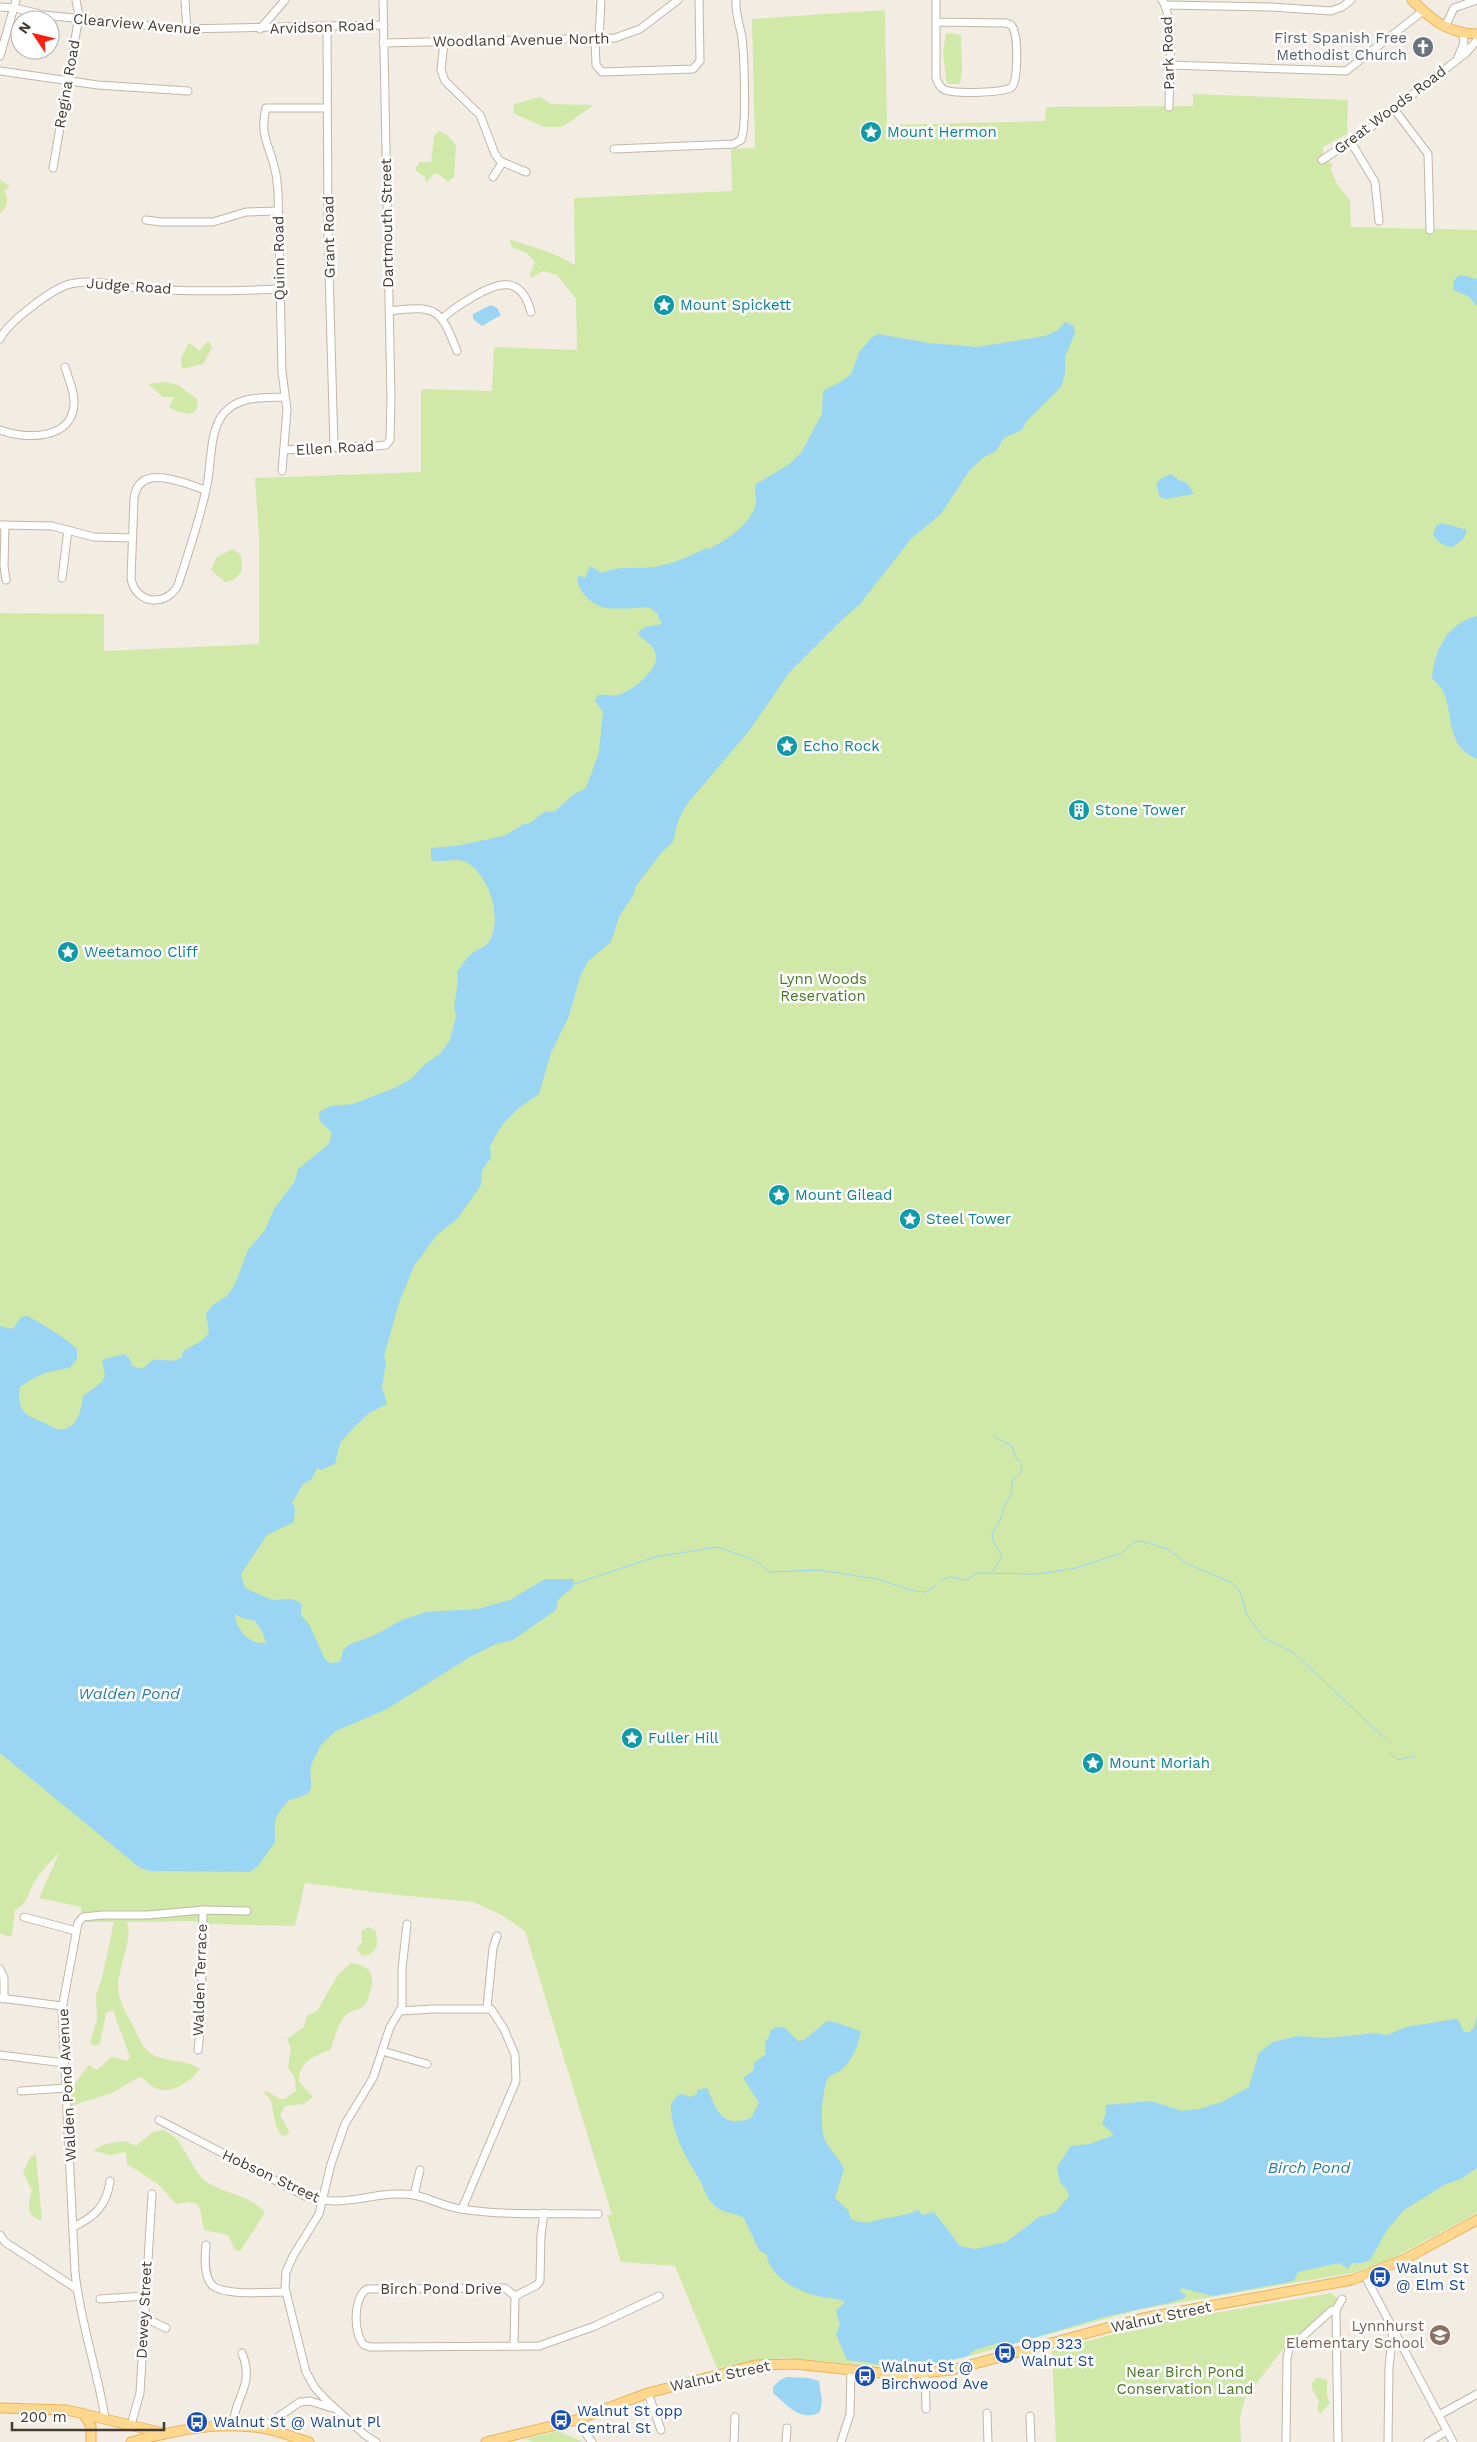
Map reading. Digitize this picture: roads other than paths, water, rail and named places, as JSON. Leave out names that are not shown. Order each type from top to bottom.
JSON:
[{"type":"main road","points":[[1412,0],[1423,11],[1445,27],[1463,33],[1477,34]]},
{"type":"main road","name":"Walnut Street","points":[[486,2442],[576,2420],[648,2393],[755,2365],[794,2364],[900,2375],[925,2374],[967,2366],[1143,2318],[1321,2287],[1365,2276],[1410,2257],[1477,2220]]},
{"type":"main road","points":[[1,2408],[45,2408],[105,2418],[166,2433]]},
{"type":"main road","points":[[83,2414],[91,2426],[91,2442]]},
{"type":"main road","points":[[131,2442],[195,2426],[233,2425],[262,2428],[309,2442]]},
{"type":"street","name":"Regina Road","points":[[53,168],[78,19],[76,0]]},
{"type":"street","points":[[185,0],[187,30]]},
{"type":"street","points":[[260,29],[285,0]]},
{"type":"street","name":"Dartmouth Street","points":[[383,0],[384,25],[382,43],[391,427],[390,440],[386,445]]},
{"type":"street","points":[[601,0],[596,65],[604,73],[693,70],[698,65],[700,58],[699,0]]},
{"type":"street","name":"Woodland Avenue North","points":[[382,43],[597,40],[621,37],[635,32],[678,0]]},
{"type":"street","points":[[614,148],[734,144],[742,140],[742,44],[737,19],[736,0]]},
{"type":"street","points":[[936,0],[936,22],[936,78],[941,88],[949,91],[972,92],[1005,91],[1012,87],[1016,81],[1016,35],[1011,25],[1006,23],[936,22]]},
{"type":"street","points":[[1164,3],[1331,11],[1342,7],[1351,0]]},
{"type":"street","points":[[1445,27],[1454,8],[1477,0]]},
{"type":"street","name":"Park Road","points":[[1164,3],[1170,65],[1169,107]]},
{"type":"street","name":"Clearview Avenue","points":[[0,7],[15,4],[44,16],[187,30],[260,29]]},
{"type":"street","points":[[0,56],[15,4]]},
{"type":"street","points":[[1170,65],[1346,71],[1423,11]]},
{"type":"street","name":"Arvidson Road","points":[[260,29],[384,25]]},
{"type":"street","name":"Grant Road","points":[[327,27],[334,447]]},
{"type":"street","name":"Great Woods Road","points":[[1456,59],[1464,44],[1463,33]]},
{"type":"street","name":"Great Woods Road","points":[[1322,160],[1351,142],[1394,109],[1469,50],[1477,40]]},
{"type":"street","points":[[444,42],[441,70],[444,81],[482,116],[495,154],[502,163],[526,172]]},
{"type":"street","points":[[0,71],[68,81],[188,91]]},
{"type":"street","name":"Quinn Road","points":[[282,471],[285,397],[279,289],[278,211],[275,170],[263,133],[266,108],[327,108]]},
{"type":"street","points":[[1394,109],[1428,153],[1430,230]]},
{"type":"street","points":[[1351,142],[1375,182],[1379,221]]},
{"type":"street","points":[[493,177],[502,163]]},
{"type":"street","points":[[146,220],[160,222],[213,222],[246,212],[278,211]]},
{"type":"street","name":"Judge Road","points":[[0,339],[8,326],[20,316],[59,288],[72,283],[99,282],[166,290],[240,291],[279,289]]},
{"type":"street","points":[[443,318],[485,289],[505,284],[514,286],[525,295],[531,312]]},
{"type":"street","points":[[389,312],[406,309],[427,310],[443,318],[457,351]]},
{"type":"street","points":[[0,430],[32,436],[54,432],[65,424],[70,417],[74,402],[65,367]]},
{"type":"street","points":[[206,490],[162,477],[154,477],[144,480],[134,493],[131,578],[134,588],[140,595],[149,600],[160,600],[168,597],[178,584],[206,490],[217,425],[225,412],[240,401],[251,398],[285,397]]},
{"type":"street","name":"Ellen Road","points":[[284,450],[386,445]]},
{"type":"street","points":[[6,580],[3,525],[45,526],[94,537],[132,538]]},
{"type":"street","points":[[62,578],[68,530]]},
{"type":"street","points":[[24,1917],[76,1931],[78,1923],[83,1917],[148,1915],[202,1910],[247,1911]]},
{"type":"street","name":"Walden Terrace","points":[[198,2050],[201,2022],[202,1910]]},
{"type":"street","points":[[376,2442],[365,2435],[315,2388],[306,2372],[286,2292],[286,2272],[293,2256],[319,2214],[331,2164],[345,2124],[373,2078],[392,2022],[400,2011],[406,1924]]},
{"type":"street","name":"Walden Pond Avenue","points":[[76,1931],[62,2006],[73,2228],[79,2308],[100,2388],[105,2418]]},
{"type":"street","points":[[487,2008],[494,1945],[497,1936]]},
{"type":"street","points":[[0,1970],[4,1978],[2,1998],[62,2006]]},
{"type":"street","points":[[400,2011],[487,2008],[494,2011],[515,2055],[516,2081],[462,2209]]},
{"type":"street","points":[[382,2051],[427,2064]]},
{"type":"street","points":[[0,2055],[64,2063]]},
{"type":"street","points":[[21,2091],[66,2088]]},
{"type":"street","name":"Hobson Street","points":[[159,2120],[305,2196],[322,2202],[398,2194],[414,2195],[462,2209],[598,2214]]},
{"type":"street","points":[[414,2195],[420,2170]]},
{"type":"street","points":[[73,2228],[96,2214],[108,2194],[110,2181]]},
{"type":"street","name":"Dewey Street","points":[[131,2425],[140,2393],[143,2316],[152,2194]]},
{"type":"street","points":[[544,2212],[541,2235],[540,2281],[537,2286],[515,2296],[514,2346],[548,2344],[595,2326],[659,2296]]},
{"type":"street","points":[[0,2235],[13,2248],[77,2288]]},
{"type":"street","points":[[206,2245],[207,2276],[213,2286],[227,2291],[286,2292]]},
{"type":"street","points":[[1365,2276],[1453,2442]]},
{"type":"street","name":"Birch Pond Drive","points":[[514,2346],[370,2347],[364,2345],[358,2336],[358,2303],[359,2296],[366,2289],[505,2288],[515,2296]]},
{"type":"street","points":[[100,2298],[145,2296]]},
{"type":"street","points":[[1338,2442],[1336,2310],[1342,2299]]},
{"type":"street","points":[[1286,2442],[1287,2358],[1289,2349],[1332,2310],[1336,2310]]},
{"type":"street","points":[[143,2316],[166,2328]]},
{"type":"street","points":[[1388,2442],[1389,2367],[1393,2330]]},
{"type":"street","points":[[233,2425],[234,2413],[246,2385],[246,2370],[242,2353]]},
{"type":"street","points":[[841,2442],[850,2414],[851,2370]]},
{"type":"street","points":[[925,2374],[926,2408]]},
{"type":"street","points":[[648,2393],[662,2430]]},
{"type":"street","points":[[1439,2415],[1477,2394]]},
{"type":"street","points":[[262,2428],[300,2402],[310,2400],[336,2409]]},
{"type":"street","points":[[987,2413],[988,2442]]},
{"type":"street","points":[[1030,2416],[1031,2442]]},
{"type":"street","points":[[734,2442],[735,2417]]},
{"type":"street","points":[[576,2420],[592,2442]]},
{"type":"street","points":[[786,2442],[787,2428]]},
{"type":"street","points":[[1432,2441],[1447,2431]]},
{"type":"water","points":[[1460,275],[1477,279],[1477,306],[1468,296],[1453,290],[1454,280]]},
{"type":"water","points":[[491,305],[497,308],[501,315],[482,326],[473,319],[473,314]]},
{"type":"water","name":"Walden Pond","points":[[1065,322],[1074,326],[1075,333],[1065,357],[1065,374],[1061,387],[1026,422],[1022,430],[1004,438],[996,451],[984,457],[969,471],[941,514],[911,539],[860,604],[789,673],[749,731],[687,804],[678,821],[673,842],[661,853],[636,886],[633,896],[620,915],[611,942],[588,961],[580,977],[569,1016],[551,1053],[539,1094],[520,1107],[502,1125],[490,1146],[491,1157],[482,1171],[481,1185],[458,1218],[437,1235],[414,1266],[399,1303],[384,1356],[386,1363],[382,1387],[387,1404],[369,1413],[340,1443],[335,1464],[321,1470],[317,1468],[311,1480],[303,1484],[292,1503],[295,1507],[294,1522],[267,1535],[241,1574],[245,1588],[272,1600],[292,1599],[301,1603],[301,1615],[309,1624],[324,1657],[329,1663],[340,1662],[343,1650],[350,1644],[373,1636],[402,1620],[426,1612],[477,1609],[510,1600],[545,1579],[574,1579],[573,1587],[558,1600],[556,1610],[513,1640],[496,1644],[470,1657],[387,1709],[336,1731],[321,1745],[311,1765],[311,1789],[306,1795],[289,1800],[280,1812],[275,1823],[275,1842],[258,1866],[250,1872],[150,1871],[140,1868],[0,1753],[0,1326],[13,1329],[21,1317],[27,1316],[54,1331],[77,1349],[77,1359],[70,1368],[55,1370],[33,1379],[20,1387],[19,1395],[21,1407],[27,1414],[55,1428],[65,1429],[70,1427],[77,1418],[83,1396],[102,1382],[105,1376],[102,1360],[124,1354],[130,1359],[132,1366],[142,1369],[153,1360],[172,1361],[179,1359],[183,1356],[182,1352],[201,1341],[209,1333],[206,1313],[213,1305],[227,1296],[235,1284],[248,1250],[265,1230],[274,1209],[295,1181],[298,1169],[329,1144],[332,1133],[320,1121],[319,1112],[331,1106],[353,1104],[397,1087],[412,1078],[425,1064],[440,1054],[450,1040],[456,1016],[454,1007],[458,981],[457,972],[470,955],[488,943],[493,934],[495,923],[492,899],[482,877],[466,862],[431,860],[431,848],[455,846],[504,836],[524,824],[530,823],[544,812],[555,811],[573,795],[586,788],[599,752],[603,712],[595,701],[598,695],[618,695],[630,690],[643,680],[656,661],[653,648],[638,634],[645,627],[662,624],[657,613],[649,607],[612,608],[597,605],[584,595],[579,585],[578,575],[585,578],[590,566],[602,573],[617,569],[647,568],[669,564],[707,548],[710,549],[733,534],[746,522],[753,512],[756,504],[756,484],[788,465],[801,453],[822,414],[823,391],[851,374],[860,351],[872,337],[878,334],[929,343],[977,347],[1045,336],[1058,330]],"holes":[[[235,1614],[255,1621],[262,1631],[266,1643],[255,1642],[241,1631]]]},
{"type":"water","points":[[1171,474],[1187,483],[1193,494],[1166,499],[1160,497],[1156,484],[1160,479]]},
{"type":"water","points":[[1442,523],[1467,530],[1464,538],[1452,548],[1440,543],[1433,535],[1436,526]]},
{"type":"water","points":[[1477,616],[1477,759],[1460,747],[1453,731],[1444,693],[1432,678],[1436,657],[1444,639],[1458,625]]},
{"type":"water","name":"Birch Pond","points":[[1477,2016],[1477,2168],[1461,2179],[1446,2184],[1404,2210],[1387,2230],[1370,2260],[1362,2263],[1352,2263],[1348,2269],[1339,2263],[1298,2272],[1294,2281],[1213,2296],[1181,2288],[1179,2291],[1186,2295],[1185,2298],[1173,2302],[1104,2317],[1002,2347],[998,2343],[975,2350],[966,2357],[923,2365],[893,2366],[847,2360],[836,2334],[840,2325],[836,2311],[845,2302],[805,2292],[787,2283],[773,2271],[767,2255],[759,2250],[744,2218],[718,2209],[706,2194],[676,2134],[671,2113],[671,2103],[678,2095],[682,2094],[690,2097],[697,2094],[697,2090],[707,2088],[717,2110],[727,2119],[741,2121],[751,2118],[759,2103],[743,2078],[754,2070],[754,2063],[766,2054],[765,2043],[770,2035],[770,2031],[776,2027],[785,2028],[798,2041],[804,2040],[827,2021],[861,2031],[852,2057],[841,2070],[828,2078],[824,2091],[822,2109],[823,2134],[827,2144],[844,2169],[835,2198],[848,2210],[851,2219],[869,2223],[918,2210],[923,2215],[934,2212],[960,2246],[975,2249],[1006,2242],[1039,2217],[1056,2212],[1069,2196],[1067,2190],[1060,2182],[1057,2167],[1071,2146],[1090,2144],[1114,2135],[1102,2124],[1106,2113],[1105,2105],[1151,2101],[1182,2111],[1199,2109],[1222,2102],[1249,2087],[1259,2053],[1273,2042],[1297,2036],[1326,2038],[1377,2033],[1387,2035],[1406,2027],[1455,2019],[1458,2019],[1464,2032],[1469,2032],[1474,2028]]},
{"type":"water","points":[[787,2377],[809,2378],[819,2381],[822,2401],[820,2412],[813,2415],[800,2414],[773,2393],[773,2387],[780,2380]]},
{"type":"waterway","points":[[993,1572],[1002,1556],[993,1541],[992,1532],[999,1522],[1011,1495],[1012,1481],[1020,1474],[1022,1465],[1016,1458],[1012,1446],[994,1437]]},
{"type":"waterway","points":[[940,1581],[949,1577],[966,1580],[978,1573],[1038,1574],[1076,1568],[1121,1553],[1133,1543],[1140,1541],[1168,1549],[1186,1563],[1232,1583],[1240,1592],[1247,1615],[1263,1637],[1294,1653],[1390,1743]]},
{"type":"waterway","points":[[574,1584],[655,1557],[717,1547],[752,1559],[771,1572],[819,1570],[877,1579],[914,1591],[926,1592],[936,1586]]},
{"type":"waterway","points":[[1389,1752],[1397,1760],[1415,1756]]},
{"type":"place","name":"First Spanish Free Methodist Church","points":[[1423,47]]},
{"type":"place","name":"Mount Hermon","points":[[871,132]]},
{"type":"place","name":"Mount Spickett","points":[[664,305]]},
{"type":"place","name":"Echo Rock","points":[[787,746]]},
{"type":"place","name":"Stone Tower","points":[[1079,810]]},
{"type":"place","name":"Weetamoo Cliff","points":[[68,952]]},
{"type":"place","name":"Mount Gilead","points":[[779,1195]]},
{"type":"place","name":"Steel Tower","points":[[910,1219]]},
{"type":"place","name":"Fuller Hill","points":[[632,1738]]},
{"type":"place","name":"Mount Moriah","points":[[1093,1763]]},
{"type":"place","name":"Walnut St @ Elm St","points":[[1380,2277]]},
{"type":"place","name":"Lynnhurst Elementary School","points":[[1440,2335]]},
{"type":"place","name":"Opp 323 Walnut St","points":[[1005,2353]]},
{"type":"place","name":"Walnut St @ Birchwood Ave","points":[[865,2376]]},
{"type":"place","name":"Walnut St opp Central St","points":[[561,2420]]},
{"type":"place","name":"Walnut St @ Walnut Pl","points":[[197,2422]]},
{"type":"park label","name":"Lynn Woods Reservation","points":[[823,988]]},
{"type":"park label","name":"Near Birch Pond Conservation Land","points":[[1185,2380]]}]
